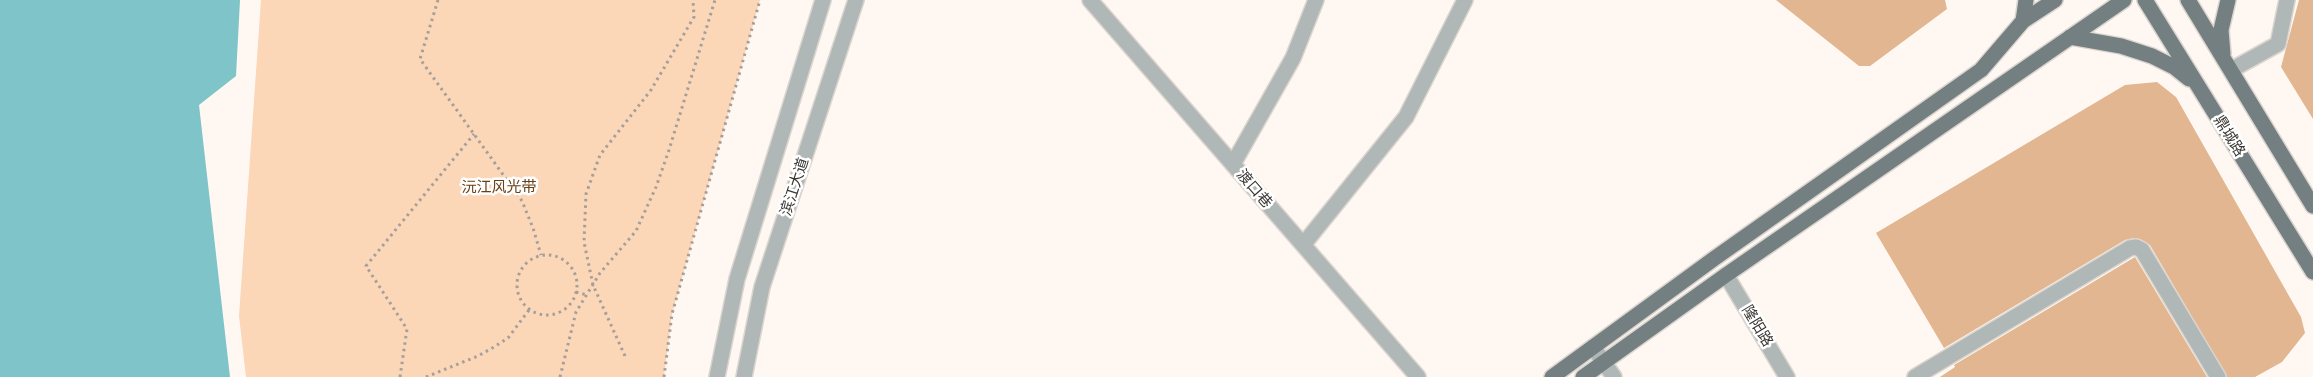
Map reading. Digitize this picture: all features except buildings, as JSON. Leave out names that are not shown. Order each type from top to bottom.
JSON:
[{"type":"main road","points":[[2023,22],[2026,0]]},
{"type":"main road","points":[[1552,377],[1981,70],[2023,22],[2055,0]]},
{"type":"main road","points":[[1583,377],[1726,275],[2124,0]]},
{"type":"main road","name":"鼎城路","points":[[2145,0],[2313,272]]},
{"type":"main road","points":[[2188,0],[2311,197]]},
{"type":"main road","points":[[2227,64],[2221,30],[2228,0]]},
{"type":"main road","points":[[2070,37],[2121,46],[2152,56],[2174,67],[2199,87]]},
{"type":"street","name":"滨江大道","points":[[717,377],[737,279],[823,0]]},
{"type":"street","name":"滨江大道","points":[[744,377],[762,287],[856,0]]},
{"type":"street","name":"渡口巷","points":[[1090,0],[1418,377]]},
{"type":"street","points":[[1233,164],[1293,58],[1316,0]]},
{"type":"street","points":[[1303,245],[1406,117],[1465,0]]},
{"type":"street","points":[[2227,64],[2278,44],[2287,0]]},
{"type":"street","points":[[1915,377],[2136,246],[2142,250],[2218,377]]},
{"type":"street","name":"隆阳路","points":[[1726,275],[1787,377]]},
{"type":"street","points":[[1593,347],[1614,377]]},
{"type":"path","points":[[438,0],[420,58],[522,201],[541,255]]},
{"type":"path","points":[[625,356],[593,285],[584,242],[586,194],[600,155],[651,90],[694,17],[693,0]]},
{"type":"path","points":[[560,377],[576,312],[600,273],[636,231],[656,188],[715,0]]},
{"type":"path","points":[[664,377],[672,314],[760,0]]},
{"type":"path","points":[[400,377],[407,329],[366,266],[474,134]]},
{"type":"path","points":[[541,255],[551,255],[560,258],[568,264],[577,282],[576,292],[572,301],[557,313],[538,314],[529,310],[518,294],[518,274],[524,265],[541,255]]},
{"type":"path","points":[[576,292],[587,295]]},
{"type":"path","points":[[426,377],[478,356],[508,338],[529,310]]},
{"type":"green space","name":"沅江风光带","points":[[261,0],[760,0],[672,314],[664,377],[246,377],[239,316]]},
{"type":"water","points":[[0,0],[240,0],[236,76],[199,105],[230,377],[0,377]]}]
